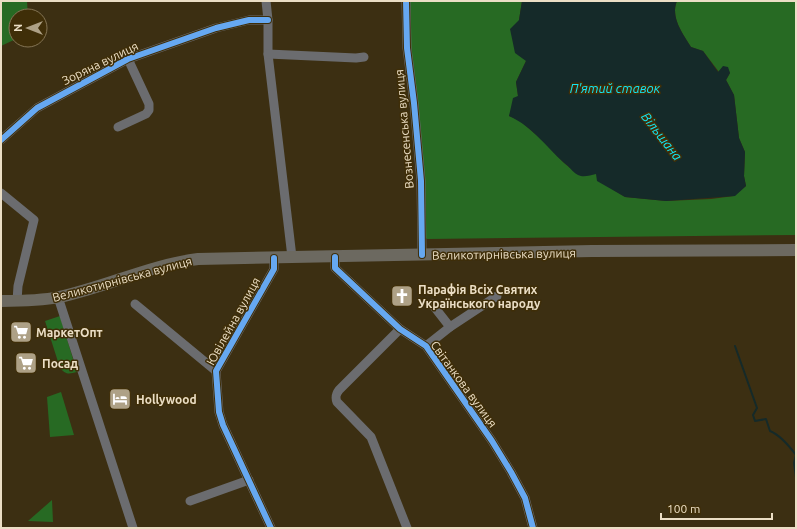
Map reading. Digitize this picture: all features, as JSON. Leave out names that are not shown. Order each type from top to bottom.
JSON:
[{"type":"main road","name":"Великотирнівська вулиця","points":[[1,301],[32,301],[58,297],[180,261],[220,258],[796,250]]},
{"type":"street","points":[[266,1],[268,20],[268,54],[292,258]]},
{"type":"street","name":"Вознесенська вулиця","points":[[406,1],[407,48],[414,103],[421,181],[422,256]]},
{"type":"street","name":"Зоряна вулиця","points":[[1,140],[37,108],[128,59],[216,28],[249,20],[268,20]]},
{"type":"street","points":[[268,54],[356,58],[364,57]]},
{"type":"street","name":"Зоряна вулиця","points":[[118,127],[146,114],[149,110],[149,104],[128,59]]},
{"type":"street","points":[[1,193],[34,220],[18,286],[17,301]]},
{"type":"street","name":"Світанкова вулиця","points":[[335,257],[336,268],[400,328],[426,346],[492,441],[511,472],[525,498],[533,528]]},
{"type":"street","name":"Ювілейна вулиця","points":[[271,528],[223,425],[219,412],[216,371],[274,269],[274,258]]},
{"type":"street","name":"Світанкова вулиця","points":[[426,346],[450,327],[497,296]]},
{"type":"street","points":[[58,297],[133,528]]},
{"type":"street","points":[[136,304],[216,371]]},
{"type":"street","name":"Світанкова вулиця","points":[[432,304],[450,327]]},
{"type":"street","points":[[400,328],[338,390],[336,398],[337,402],[371,437],[407,528]]},
{"type":"street","points":[[190,501],[249,480]]},
{"type":"green space","points":[[1,1],[27,1],[27,8],[8,8],[8,43],[1,46]]},
{"type":"green space","points":[[408,1],[522,1],[519,20],[526,61],[516,82],[518,96],[509,116],[519,120],[541,139],[570,168],[596,173],[612,189],[625,197],[666,201],[711,199],[734,196],[746,186],[744,176],[745,152],[739,138],[734,95],[726,80],[730,73],[727,67],[719,72],[703,51],[691,47],[681,31],[676,19],[675,7],[677,1],[796,1],[796,235],[427,239],[425,237]]},
{"type":"green space","points":[[60,316],[77,372],[68,373],[64,372],[60,368],[45,321]]},
{"type":"green space","points":[[61,392],[74,435],[50,437],[47,397]]},
{"type":"green space","points":[[52,500],[53,522],[28,521]]},
{"type":"water","name":"П'ятий ставок","points":[[522,1],[677,1],[675,7],[676,19],[681,31],[691,47],[703,51],[718,72],[723,66],[728,67],[730,73],[726,80],[734,95],[739,138],[745,152],[744,176],[746,186],[735,196],[666,201],[625,197],[597,181],[596,174],[582,176],[575,173],[533,132],[509,116],[513,98],[518,96],[516,82],[526,61],[515,53],[510,29],[519,20]]},
{"type":"waterway","name":"Вільшана","points":[[735,346],[757,408],[753,415],[755,421],[766,419],[770,431],[781,438],[796,455],[794,463],[796,477]]},
{"type":"cycle path","points":[[406,1],[407,48],[414,103],[421,181],[422,255]]},
{"type":"cycle path","points":[[1,140],[37,108],[128,59],[216,28],[249,20],[268,20]]},
{"type":"cycle path","points":[[335,257],[335,268],[400,329],[426,346],[492,441],[511,472],[525,498],[533,528]]},
{"type":"cycle path","points":[[271,528],[223,425],[219,412],[216,371],[274,269],[274,258]]},
{"type":"place","name":"Парафія Всіх Святих Українського народу","points":[[402,296]]},
{"type":"place","name":"МаркетОпт","points":[[21,332]]},
{"type":"place","name":"Посад","points":[[26,363]]},
{"type":"place","name":"Hollywood","points":[[120,399]]}]
